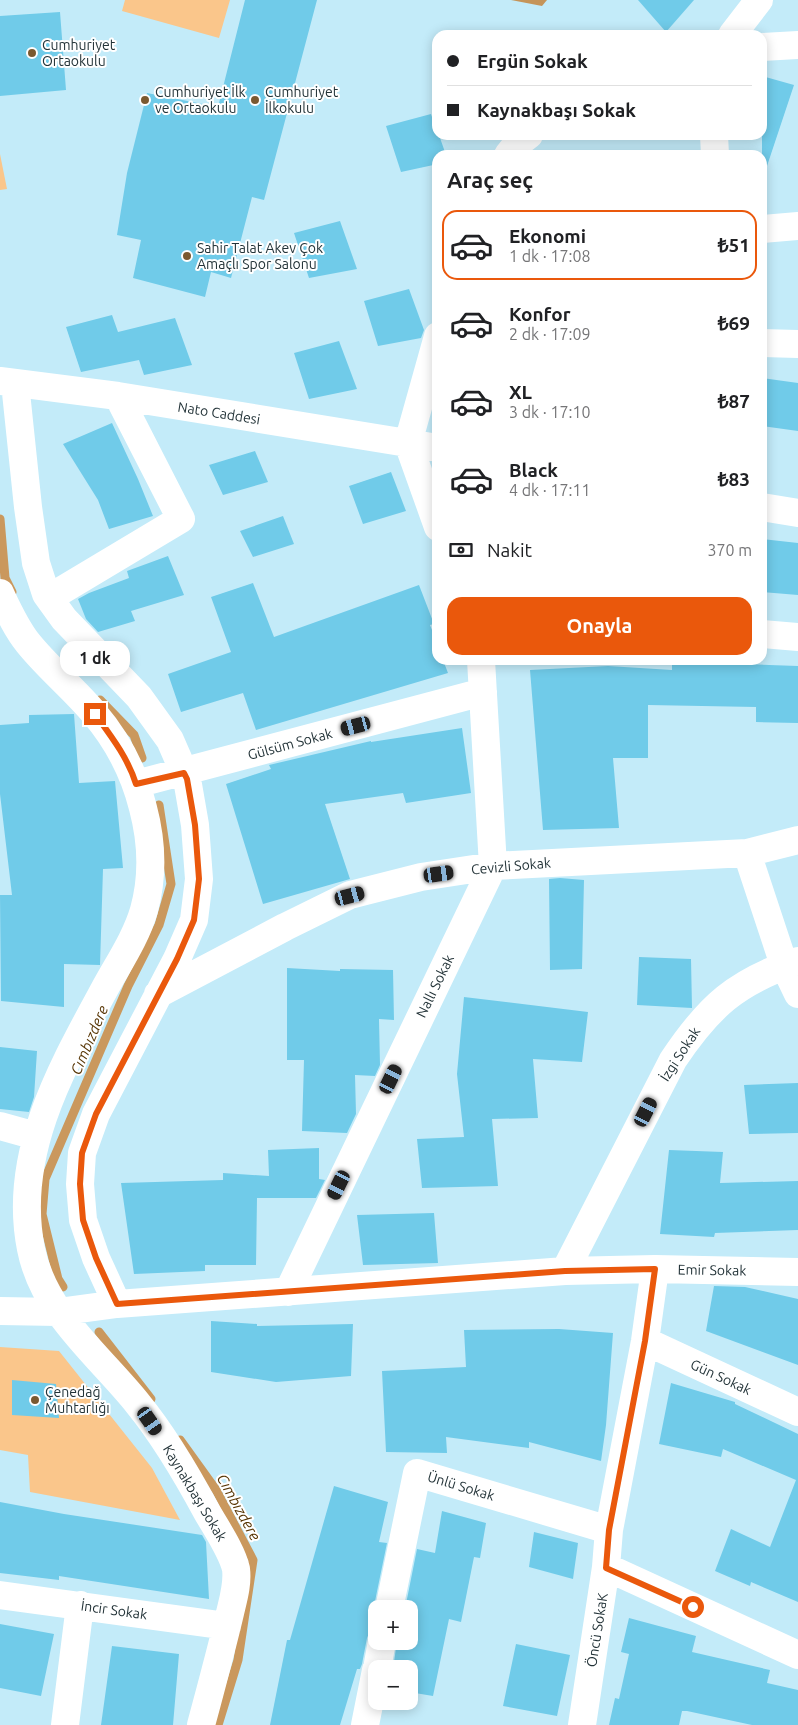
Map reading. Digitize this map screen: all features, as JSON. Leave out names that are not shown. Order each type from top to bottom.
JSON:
[{"type":"street","points":[[736,30],[759,0]]},
{"type":"street","points":[[767,47],[798,45]]},
{"type":"street","points":[[512,150],[522,140]]},
{"type":"street","points":[[767,229],[798,226]]},
{"type":"street","points":[[767,343],[798,344]]},
{"type":"street","points":[[432,357],[408,443],[432,510]]},
{"type":"street","points":[[8,382],[36,563],[49,598],[64,619],[139,697],[170,740],[187,779],[195,825],[199,879],[194,920],[177,959],[96,1114],[82,1153],[80,1184],[83,1220],[96,1258],[117,1304]]},
{"type":"street","name":"Nato Caddesi","points":[[8,382],[118,396],[432,447]]},
{"type":"street","points":[[49,598],[182,519],[118,396]]},
{"type":"street","points":[[767,507],[798,513]]},
{"type":"street","name":"Kaynakbaşı Sokak","points":[[0,593],[8,612],[28,643],[95,714],[115,741],[132,772],[144,811],[151,852],[149,884],[143,912],[132,938],[53,1089],[36,1136],[27,1182],[28,1217],[30,1248],[39,1277],[58,1312],[140,1406],[182,1467],[228,1549],[236,1569],[236,1586],[201,1725]]},
{"type":"street","points":[[767,634],[798,637]]},
{"type":"street","name":"Nallı Sokak","points":[[288,1292],[493,866],[481,665]]},
{"type":"street","name":"Gülsüm Sokak","points":[[136,784],[184,773],[483,692]]},
{"type":"street","name":"Cevizli Sokak","points":[[158,994],[350,896],[421,876],[493,866],[747,852],[798,840]]},
{"type":"street","points":[[747,852],[791,963],[798,994]]},
{"type":"street","name":"İzgi Sokak","points":[[565,1271],[673,1060],[692,1032],[731,992],[753,979],[791,963]]},
{"type":"street","points":[[0,1126],[36,1136]]},
{"type":"street","name":"Emir Sokak","points":[[0,1311],[58,1312],[117,1304],[565,1271],[655,1269],[798,1272]]},
{"type":"street","name":"Öncü SokaK","points":[[582,1725],[606,1568],[609,1530],[645,1341],[655,1269]]},
{"type":"street","name":"Gün Sokak","points":[[645,1341],[798,1412]]},
{"type":"street","name":"Ünlü Sokak","points":[[391,1600],[417,1473],[609,1530]]},
{"type":"street","points":[[606,1568],[798,1655]]},
{"type":"street","name":"İncir Sokak","points":[[0,1595],[227,1626]]},
{"type":"street","points":[[65,1725],[80,1605]]},
{"type":"street","points":[[365,1725],[368,1710]]},
{"type":"shaded area","points":[[125,0],[230,0],[219,38],[122,11]]},
{"type":"shaded area","points":[[511,0],[547,0],[542,6]]},
{"type":"shaded area","points":[[0,154],[7,189],[0,190]]},
{"type":"shaded area","points":[[0,1347],[59,1351],[152,1468],[180,1520],[30,1492],[28,1455],[0,1450]]},
{"type":"building","name":"Cumhuriyet İlkokulu","points":[[245,0],[317,0],[264,200],[252,197],[231,278],[211,272],[205,297],[133,278],[141,240],[117,235],[127,173],[147,93],[218,107]]},
{"type":"building","points":[[638,0],[694,0],[668,30],[664,30]]},
{"type":"building","name":"Cumhuriyet Ortaokulu","points":[[60,12],[66,90],[0,96],[0,16]]},
{"type":"building","points":[[767,77],[794,85],[767,166],[767,150],[762,150],[762,140],[767,140]]},
{"type":"building","points":[[431,114],[432,140],[441,140],[444,150],[432,150],[432,165],[401,172],[386,126]]},
{"type":"building","points":[[340,221],[357,269],[309,278],[294,233]]},
{"type":"building","points":[[409,289],[424,330],[421,338],[378,346],[364,301]]},
{"type":"building","points":[[112,315],[118,332],[175,318],[192,365],[144,375],[139,360],[81,372],[66,327]]},
{"type":"building","points":[[339,341],[357,389],[309,399],[294,353]]},
{"type":"building","points":[[767,379],[798,383],[798,431],[767,427]]},
{"type":"building","points":[[112,423],[153,516],[109,529],[98,500],[63,444]]},
{"type":"building","points":[[255,451],[268,482],[223,495],[209,465]]},
{"type":"building","points":[[391,472],[406,511],[363,524],[349,486]]},
{"type":"building","points":[[283,516],[294,544],[253,557],[240,531]]},
{"type":"building","points":[[767,540],[798,543],[798,595],[767,592]]},
{"type":"building","points":[[168,556],[184,595],[131,611],[135,621],[98,632],[86,619],[78,599],[129,578],[127,571]]},
{"type":"building","points":[[253,583],[274,637],[419,585],[432,619],[432,624],[430,625],[432,630],[432,665],[445,665],[448,673],[256,730],[243,693],[181,712],[168,674],[231,652],[211,597]]},
{"type":"building","points":[[672,665],[798,666],[798,723],[756,722],[756,707],[648,705],[648,758],[613,758],[619,828],[543,830],[530,670],[608,666],[672,670]]},
{"type":"building","points":[[74,714],[79,783],[115,781],[123,868],[103,869],[100,965],[64,964],[64,1007],[1,1001],[0,895],[12,895],[0,794],[0,725],[29,723],[29,715]]},
{"type":"building","points":[[462,728],[471,793],[406,803],[403,793],[325,804],[350,879],[263,904],[226,784],[271,769],[269,765],[371,741]]},
{"type":"building","points":[[549,879],[584,880],[582,969],[550,970]]},
{"type":"building","points":[[639,957],[691,959],[692,1008],[637,1005]]},
{"type":"building","points":[[287,968],[340,971],[340,969],[393,970],[394,1020],[379,1019],[380,1065],[375,1076],[355,1075],[356,1114],[347,1133],[302,1131],[304,1060],[287,1060]]},
{"type":"building","points":[[464,997],[588,1012],[582,1062],[533,1059],[538,1118],[492,1119],[498,1186],[422,1188],[417,1139],[464,1137],[457,1074]]},
{"type":"building","points":[[0,1047],[37,1051],[34,1097],[29,1112],[0,1109]]},
{"type":"building","points":[[798,1083],[798,1133],[749,1134],[744,1085]]},
{"type":"building","points":[[319,1148],[319,1179],[325,1180],[316,1198],[257,1198],[256,1265],[205,1265],[205,1271],[134,1274],[121,1183],[223,1180],[223,1173],[269,1176],[268,1150]]},
{"type":"building","points":[[669,1150],[723,1152],[720,1183],[798,1181],[798,1230],[715,1233],[714,1237],[660,1234]]},
{"type":"building","points":[[434,1213],[438,1263],[363,1265],[357,1215]]},
{"type":"building","points":[[714,1286],[745,1287],[798,1299],[798,1365],[706,1331]]},
{"type":"building","points":[[211,1321],[257,1324],[257,1326],[353,1324],[351,1376],[276,1382],[211,1372]]},
{"type":"building","points":[[559,1329],[613,1333],[606,1425],[601,1461],[529,1442],[529,1448],[446,1437],[447,1453],[386,1452],[382,1371],[466,1367],[464,1330]]},
{"type":"building","name":"Çenedağ Muhtarlığı","points":[[12,1380],[56,1384],[59,1418],[12,1415]]},
{"type":"building","points":[[671,1383],[735,1402],[735,1404],[798,1434],[798,1602],[751,1582],[750,1586],[715,1571],[731,1529],[770,1547],[796,1480],[723,1449],[721,1457],[659,1444]]},
{"type":"building","points":[[334,1486],[388,1502],[379,1542],[387,1543],[375,1600],[368,1600],[368,1636],[362,1664],[360,1669],[357,1669],[340,1725],[270,1725],[287,1640],[290,1640]]},
{"type":"building","points":[[0,1502],[64,1514],[202,1535],[206,1542],[209,1599],[59,1576],[59,1580],[0,1573]]},
{"type":"building","points":[[442,1511],[486,1523],[480,1558],[474,1557],[461,1622],[449,1619],[433,1696],[418,1694],[418,1660],[394,1660],[396,1650],[418,1650],[418,1600],[407,1600],[417,1549],[435,1553]]},
{"type":"building","points":[[534,1532],[578,1543],[573,1579],[529,1567]]},
{"type":"building","points":[[629,1618],[696,1636],[692,1652],[770,1670],[767,1683],[798,1690],[798,1725],[752,1725],[682,1711],[679,1725],[609,1725],[615,1698],[619,1699],[629,1654],[621,1652]]},
{"type":"building","points":[[0,1624],[54,1634],[41,1696],[0,1688]]},
{"type":"building","points":[[516,1644],[570,1655],[557,1716],[503,1706]]},
{"type":"building","points":[[112,1646],[179,1654],[173,1725],[101,1725]]},
{"type":"waterway","name":"Cımbızdere","points":[[0,519],[5,578],[12,592]]},
{"type":"waterway","name":"Cımbızdere","points":[[100,700],[134,735],[142,758]]},
{"type":"waterway","name":"Cımbızdere","points":[[63,1287],[58,1279],[42,1214],[45,1179],[128,986],[159,925],[171,884],[159,805]]},
{"type":"waterway","name":"Cımbızdere","points":[[99,1332],[151,1399]]},
{"type":"waterway","name":"Cımbızdere","points":[[180,1440],[216,1490],[253,1560],[238,1660],[218,1725]]},
{"type":"place","name":"Cumhuriyet Ortaokulu","points":[[32,53]]},
{"type":"place","name":"Cumhuriyet İlk ve Ortaokulu","points":[[145,100]]},
{"type":"place","name":"Cumhuriyet İlkokulu","points":[[255,100]]},
{"type":"place","name":"Sahir Talat Akev Çok Amaçlı Spor Salonu","points":[[187,256]]},
{"type":"place","name":"Çenedağ Muhtarlığı","points":[[35,1400]]},
{"type":"route","points":[[95,714],[115,741],[132,772],[136,784],[184,773],[187,779],[195,825],[199,879],[194,920],[177,959],[96,1114],[82,1153],[80,1184],[83,1220],[96,1258],[117,1304],[565,1271],[655,1269],[645,1341],[609,1530],[606,1568],[693,1607]]}]
